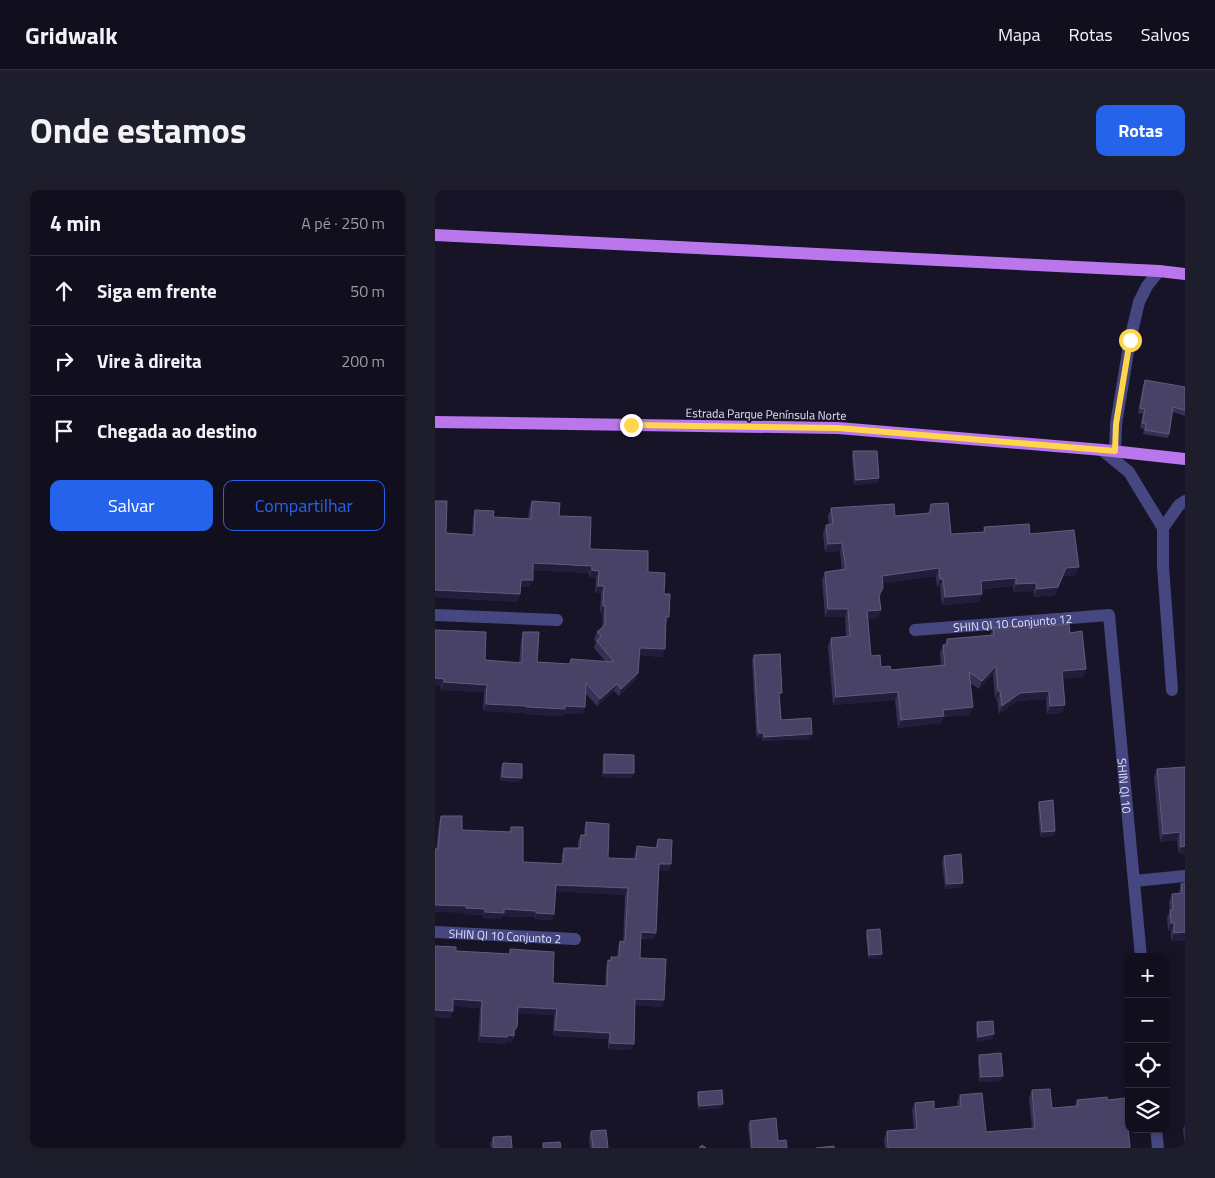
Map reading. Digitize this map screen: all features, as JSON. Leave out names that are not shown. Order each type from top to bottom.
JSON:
[{"type":"main road","points":[[435,235],[1159,271],[1185,274]]},
{"type":"main road","name":"Estrada Parque Península Norte","points":[[435,422],[838,428],[1185,459]]},
{"type":"street","points":[[1159,271],[1147,286],[1139,302],[1130,340],[1116,424],[1109,451],[1129,472],[1163,528],[1163,566],[1172,690]]},
{"type":"street","points":[[1163,528],[1179,505],[1185,501]]},
{"type":"street","points":[[435,615],[557,620]]},
{"type":"street","name":"SHIN QI 10 Conjunto 12","points":[[915,630],[1109,615]]},
{"type":"street","name":"SHIN QI 10","points":[[1109,615],[1141,953]]},
{"type":"street","points":[[1134,881],[1185,876]]},
{"type":"street","name":"SHIN QI 10 Conjunto 2","points":[[435,932],[575,939]]},
{"type":"street","points":[[1156,1133],[1157,1148]]},
{"type":"building","points":[[1145,380],[1185,387],[1185,410],[1173,407],[1169,434],[1145,430],[1146,424],[1142,423],[1145,409],[1140,408]]},
{"type":"building","points":[[853,451],[877,451],[879,478],[856,480]]},
{"type":"building","points":[[435,501],[447,501],[446,533],[474,535],[475,510],[494,511],[493,517],[531,519],[532,501],[560,503],[559,516],[591,517],[590,549],[648,551],[648,572],[665,573],[664,594],[670,594],[669,617],[666,617],[665,649],[640,648],[638,673],[621,689],[617,684],[600,699],[586,683],[585,707],[565,706],[565,709],[486,704],[487,685],[444,682],[444,679],[435,678],[435,630],[486,632],[485,660],[522,663],[523,632],[539,632],[537,662],[570,664],[571,659],[614,662],[597,641],[601,636],[597,632],[605,625],[605,606],[603,606],[604,586],[598,586],[599,571],[592,570],[592,566],[533,563],[533,580],[521,580],[520,594],[435,590]]},
{"type":"building","points":[[948,503],[951,534],[985,532],[984,527],[1029,524],[1030,534],[1074,530],[1079,567],[1066,568],[1058,587],[1037,589],[1036,583],[1016,584],[1016,578],[981,581],[982,594],[945,597],[943,579],[940,579],[939,568],[882,576],[883,588],[879,595],[881,610],[867,611],[871,656],[880,655],[881,667],[890,666],[891,670],[945,665],[943,645],[947,645],[947,639],[994,635],[993,628],[1028,625],[1029,628],[1069,624],[1070,633],[1082,631],[1086,669],[1062,671],[1065,705],[1050,706],[1049,691],[1020,693],[1002,706],[1000,691],[998,691],[996,666],[982,681],[969,672],[973,707],[943,710],[944,716],[901,720],[898,692],[836,697],[831,638],[850,636],[848,609],[828,609],[825,572],[846,569],[842,543],[828,544],[826,525],[833,524],[831,508],[894,504],[895,516],[930,513],[931,504]]},
{"type":"building","points":[[780,654],[782,693],[779,693],[781,720],[811,718],[812,734],[764,737],[764,733],[759,733],[754,655]]},
{"type":"building","points":[[604,754],[634,755],[634,773],[604,773]]},
{"type":"building","points":[[503,763],[522,764],[522,778],[502,777]]},
{"type":"building","points":[[1185,767],[1185,846],[1181,847],[1180,832],[1163,834],[1157,769]]},
{"type":"building","points":[[1053,800],[1055,831],[1042,832],[1039,802]]},
{"type":"building","points":[[441,816],[462,816],[462,830],[511,832],[511,827],[523,827],[523,862],[563,864],[564,848],[580,848],[581,835],[586,835],[586,822],[609,824],[608,858],[636,859],[637,846],[657,848],[658,839],[672,840],[671,864],[659,864],[656,933],[641,932],[640,958],[666,959],[664,1000],[635,999],[634,1044],[610,1043],[610,1033],[555,1030],[557,1009],[518,1007],[517,1027],[514,1030],[514,1036],[509,1035],[507,1037],[481,1036],[482,1001],[453,999],[453,1011],[435,1010],[435,946],[456,947],[456,951],[510,954],[510,949],[554,952],[553,983],[607,986],[608,960],[611,961],[611,957],[619,957],[620,941],[625,942],[628,888],[556,885],[554,914],[504,909],[504,913],[485,912],[485,909],[466,908],[467,906],[435,905],[435,849],[438,849]]},
{"type":"building","points":[[961,854],[963,883],[947,884],[944,856]]},
{"type":"building","points":[[1185,883],[1185,932],[1174,933],[1174,923],[1171,923],[1170,910],[1173,910],[1172,894],[1182,893],[1181,884]]},
{"type":"building","points":[[880,929],[882,954],[869,955],[867,930]]},
{"type":"building","points":[[993,1021],[994,1034],[978,1037],[977,1022]]},
{"type":"building","points":[[1001,1053],[1003,1076],[981,1077],[979,1055]]},
{"type":"building","points":[[1050,1089],[1052,1108],[1078,1106],[1077,1100],[1107,1097],[1108,1100],[1125,1098],[1125,1133],[1128,1133],[1130,1148],[888,1148],[887,1131],[917,1129],[915,1103],[934,1101],[934,1109],[961,1106],[960,1095],[982,1093],[986,1132],[1035,1128],[1032,1090]]},
{"type":"building","points":[[722,1090],[723,1104],[699,1106],[698,1092]]},
{"type":"building","points":[[776,1118],[778,1141],[786,1140],[787,1148],[752,1148],[750,1121]]},
{"type":"building","points":[[606,1130],[608,1148],[593,1148],[591,1131]]},
{"type":"building","points":[[511,1136],[512,1148],[494,1148],[493,1137]]},
{"type":"building","points":[[560,1142],[561,1148],[543,1148],[543,1143]]},
{"type":"building","points":[[834,1146],[834,1148],[816,1148]]},
{"type":"route","points":[[631,425],[838,428],[1115,451],[1116,424],[1130,340]]}]
